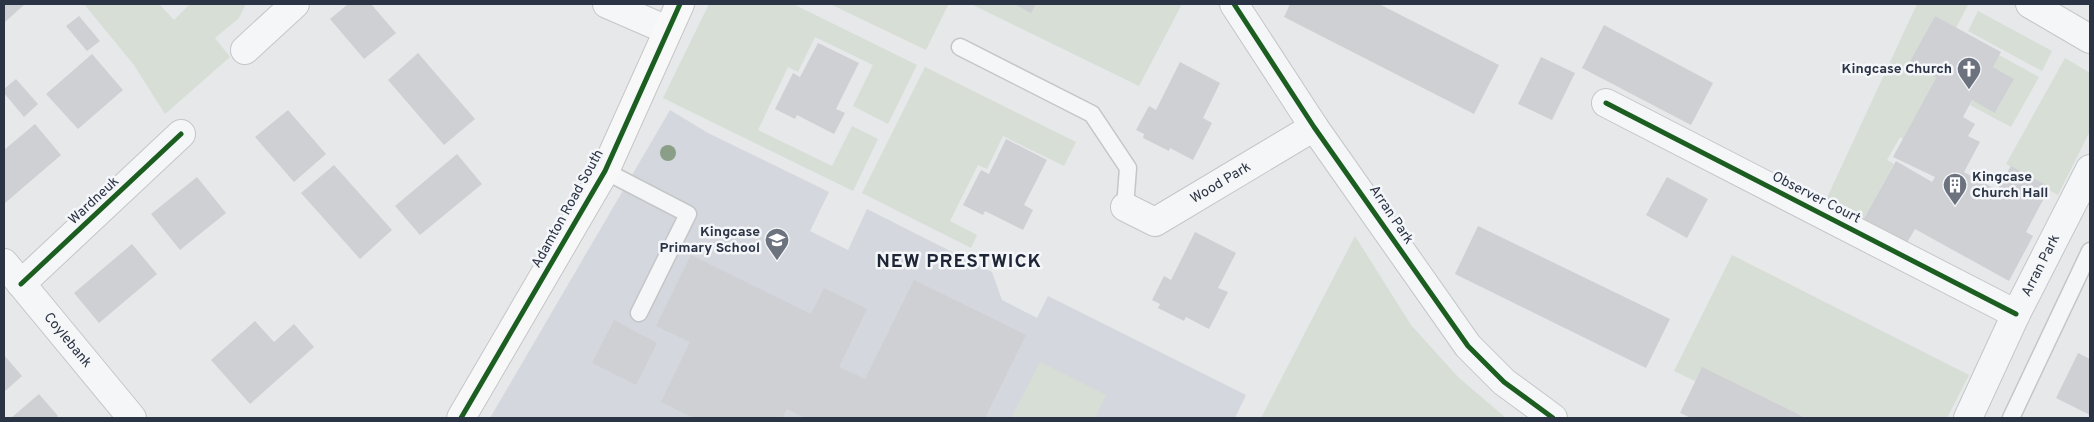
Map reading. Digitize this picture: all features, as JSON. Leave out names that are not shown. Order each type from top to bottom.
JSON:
[{"type":"street","points":[[607,4],[667,30]]},
{"type":"street","name":"Adamton Road South","points":[[461,418],[605,171],[680,4]]},
{"type":"street","name":"Arran Park","points":[[1234,4],[1314,127],[1468,346],[1504,382],[1553,418]]},
{"type":"street","points":[[2030,4],[2090,39]]},
{"type":"street","points":[[245,50],[288,6]]},
{"type":"street","name":"Observer Court","points":[[1606,103],[2016,314]]},
{"type":"street","name":"Wood Park","points":[[1125,207],[1155,222],[1314,127]]},
{"type":"street","name":"Wardneuk","points":[[21,284],[181,134]]},
{"type":"street","name":"Arran Park","points":[[1968,418],[2016,314],[2088,180]]},
{"type":"street","name":"Coylebank","points":[[4,263],[132,418]]},
{"type":"lane","points":[[960,47],[1092,114],[1128,168],[1125,207]]},
{"type":"lane","points":[[605,171],[688,214],[639,313]]},
{"type":"lane","points":[[2012,418],[2090,251]]},
{"type":"shaded area","points":[[84,4],[159,4],[174,20],[190,4],[246,4],[239,18],[215,38],[230,57],[165,114],[134,65]]},
{"type":"shaded area","points":[[709,4],[793,4],[917,65],[888,124],[853,106],[873,65],[815,37],[798,72],[788,67],[758,130],[832,166],[852,126],[878,139],[853,191],[663,98]]},
{"type":"shaded area","points":[[830,4],[945,4],[948,5],[926,50]]},
{"type":"shaded area","points":[[971,4],[1182,4],[1139,86]]},
{"type":"shaded area","points":[[1917,4],[1968,5],[1956,28],[1935,16],[1909,63],[1936,78],[1903,139],[1900,137],[1887,160],[1894,164],[1862,222],[1825,202]]},
{"type":"shaded area","points":[[1978,11],[2052,51],[2042,71],[1968,31]]},
{"type":"shaded area","points":[[1999,55],[2039,77],[2011,127],[1970,105],[1972,100],[1996,112],[2014,79],[1993,67]]},
{"type":"shaded area","points":[[2065,58],[2090,73],[2090,131],[2058,195],[2049,190],[2050,187],[2006,164]]},
{"type":"shaded area","points":[[925,67],[1076,142],[1064,166],[1003,136],[987,169],[978,165],[950,221],[977,235],[971,248],[862,193]]},
{"type":"shaded area","name":"Kingcase Primary School","points":[[670,110],[708,133],[829,192],[810,231],[848,250],[867,209],[992,272],[1002,300],[1037,318],[1048,296],[1246,395],[1235,418],[490,418]]},
{"type":"shaded area","points":[[1355,236],[1411,325],[1458,377],[1506,418],[1261,418]]},
{"type":"shaded area","points":[[1732,255],[1969,375],[1947,418],[1805,418],[1702,368],[1695,381],[1674,371]]},
{"type":"shaded area","points":[[1040,362],[1106,395],[1095,418],[1011,418]]},
{"type":"building","points":[[4,4],[25,4],[5,22]]},
{"type":"building","points":[[348,4],[371,4],[396,33],[364,59],[330,19]]},
{"type":"building","points":[[1014,4],[1036,4],[1031,13]]},
{"type":"building","points":[[1290,4],[1379,4],[1499,65],[1474,114],[1284,17]]},
{"type":"building","points":[[79,16],[100,41],[87,51],[66,26]]},
{"type":"building","points":[[1935,16],[2001,52],[1993,67],[2014,79],[1995,113],[1972,100],[1963,117],[1975,124],[1968,136],[1980,142],[1964,172],[1997,190],[2011,166],[2050,187],[2026,232],[2033,236],[2009,281],[1915,229],[1905,246],[1862,222],[1896,161],[1932,182],[1935,177],[1893,157],[1936,78],[1909,63]]},
{"type":"building","points":[[1604,25],[1713,83],[1691,125],[1582,68]]},
{"type":"building","points":[[818,43],[859,63],[836,109],[845,113],[834,134],[797,115],[795,119],[775,109],[793,73],[800,77]]},
{"type":"building","points":[[418,53],[475,119],[444,145],[388,80]]},
{"type":"building","points":[[92,54],[123,90],[78,129],[46,94]]},
{"type":"building","points":[[1541,57],[1575,73],[1552,120],[1518,104]]},
{"type":"building","points":[[1180,62],[1220,83],[1203,118],[1212,123],[1193,160],[1170,148],[1169,151],[1143,138],[1144,134],[1136,130],[1149,106],[1156,110]]},
{"type":"building","points":[[16,79],[38,104],[24,117],[4,93],[4,89]]},
{"type":"building","points":[[288,110],[326,154],[294,182],[255,137]]},
{"type":"building","points":[[35,124],[61,155],[5,203],[4,150]]},
{"type":"building","points":[[1006,139],[1047,160],[1024,205],[1033,210],[1023,230],[985,211],[983,215],[963,205],[981,170],[989,174]]},
{"type":"building","points":[[457,154],[482,184],[420,235],[395,206]]},
{"type":"building","points":[[334,165],[392,230],[360,259],[301,193]]},
{"type":"building","points":[[197,177],[226,213],[180,250],[151,214]]},
{"type":"building","points":[[1667,177],[1708,199],[1687,238],[1646,215]]},
{"type":"building","points":[[1478,226],[1670,319],[1646,368],[1455,274]]},
{"type":"building","points":[[1195,232],[1236,253],[1218,288],[1228,292],[1209,329],[1186,317],[1184,321],[1158,308],[1160,304],[1152,300],[1164,276],[1171,280]]},
{"type":"building","points":[[132,244],[157,274],[99,323],[74,293]]},
{"type":"building","points":[[691,255],[811,314],[824,288],[867,309],[839,367],[865,379],[914,280],[1026,335],[985,418],[805,418],[787,409],[782,418],[694,418],[661,402],[690,342],[656,326]]},
{"type":"building","points":[[614,320],[657,343],[636,385],[592,363]]},
{"type":"building","points":[[255,321],[274,342],[294,324],[314,347],[250,404],[211,360]]},
{"type":"building","points":[[2078,353],[2090,359],[2090,415],[2056,398]]},
{"type":"building","points":[[4,355],[22,376],[4,392]]},
{"type":"building","points":[[1702,367],[1805,418],[1691,418],[1680,413]]},
{"type":"building","points":[[39,394],[58,416],[55,418],[11,418]]},
{"type":"cycle path","points":[[461,418],[605,171],[680,4]]},
{"type":"cycle path","points":[[1234,4],[1314,127],[1468,346],[1504,382],[1553,418]]},
{"type":"cycle path","points":[[1606,103],[2016,314]]},
{"type":"cycle path","points":[[21,284],[181,134]]},
{"type":"place","name":"Kingcase Church","points":[[1969,90]]},
{"type":"place","name":"Kingcase Church Hall","points":[[1955,206]]},
{"type":"place","name":"Kingcase Primary School","points":[[777,261]]},
{"type":"district","name":"NEW PRESTWICK","points":[[959,262]]}]
